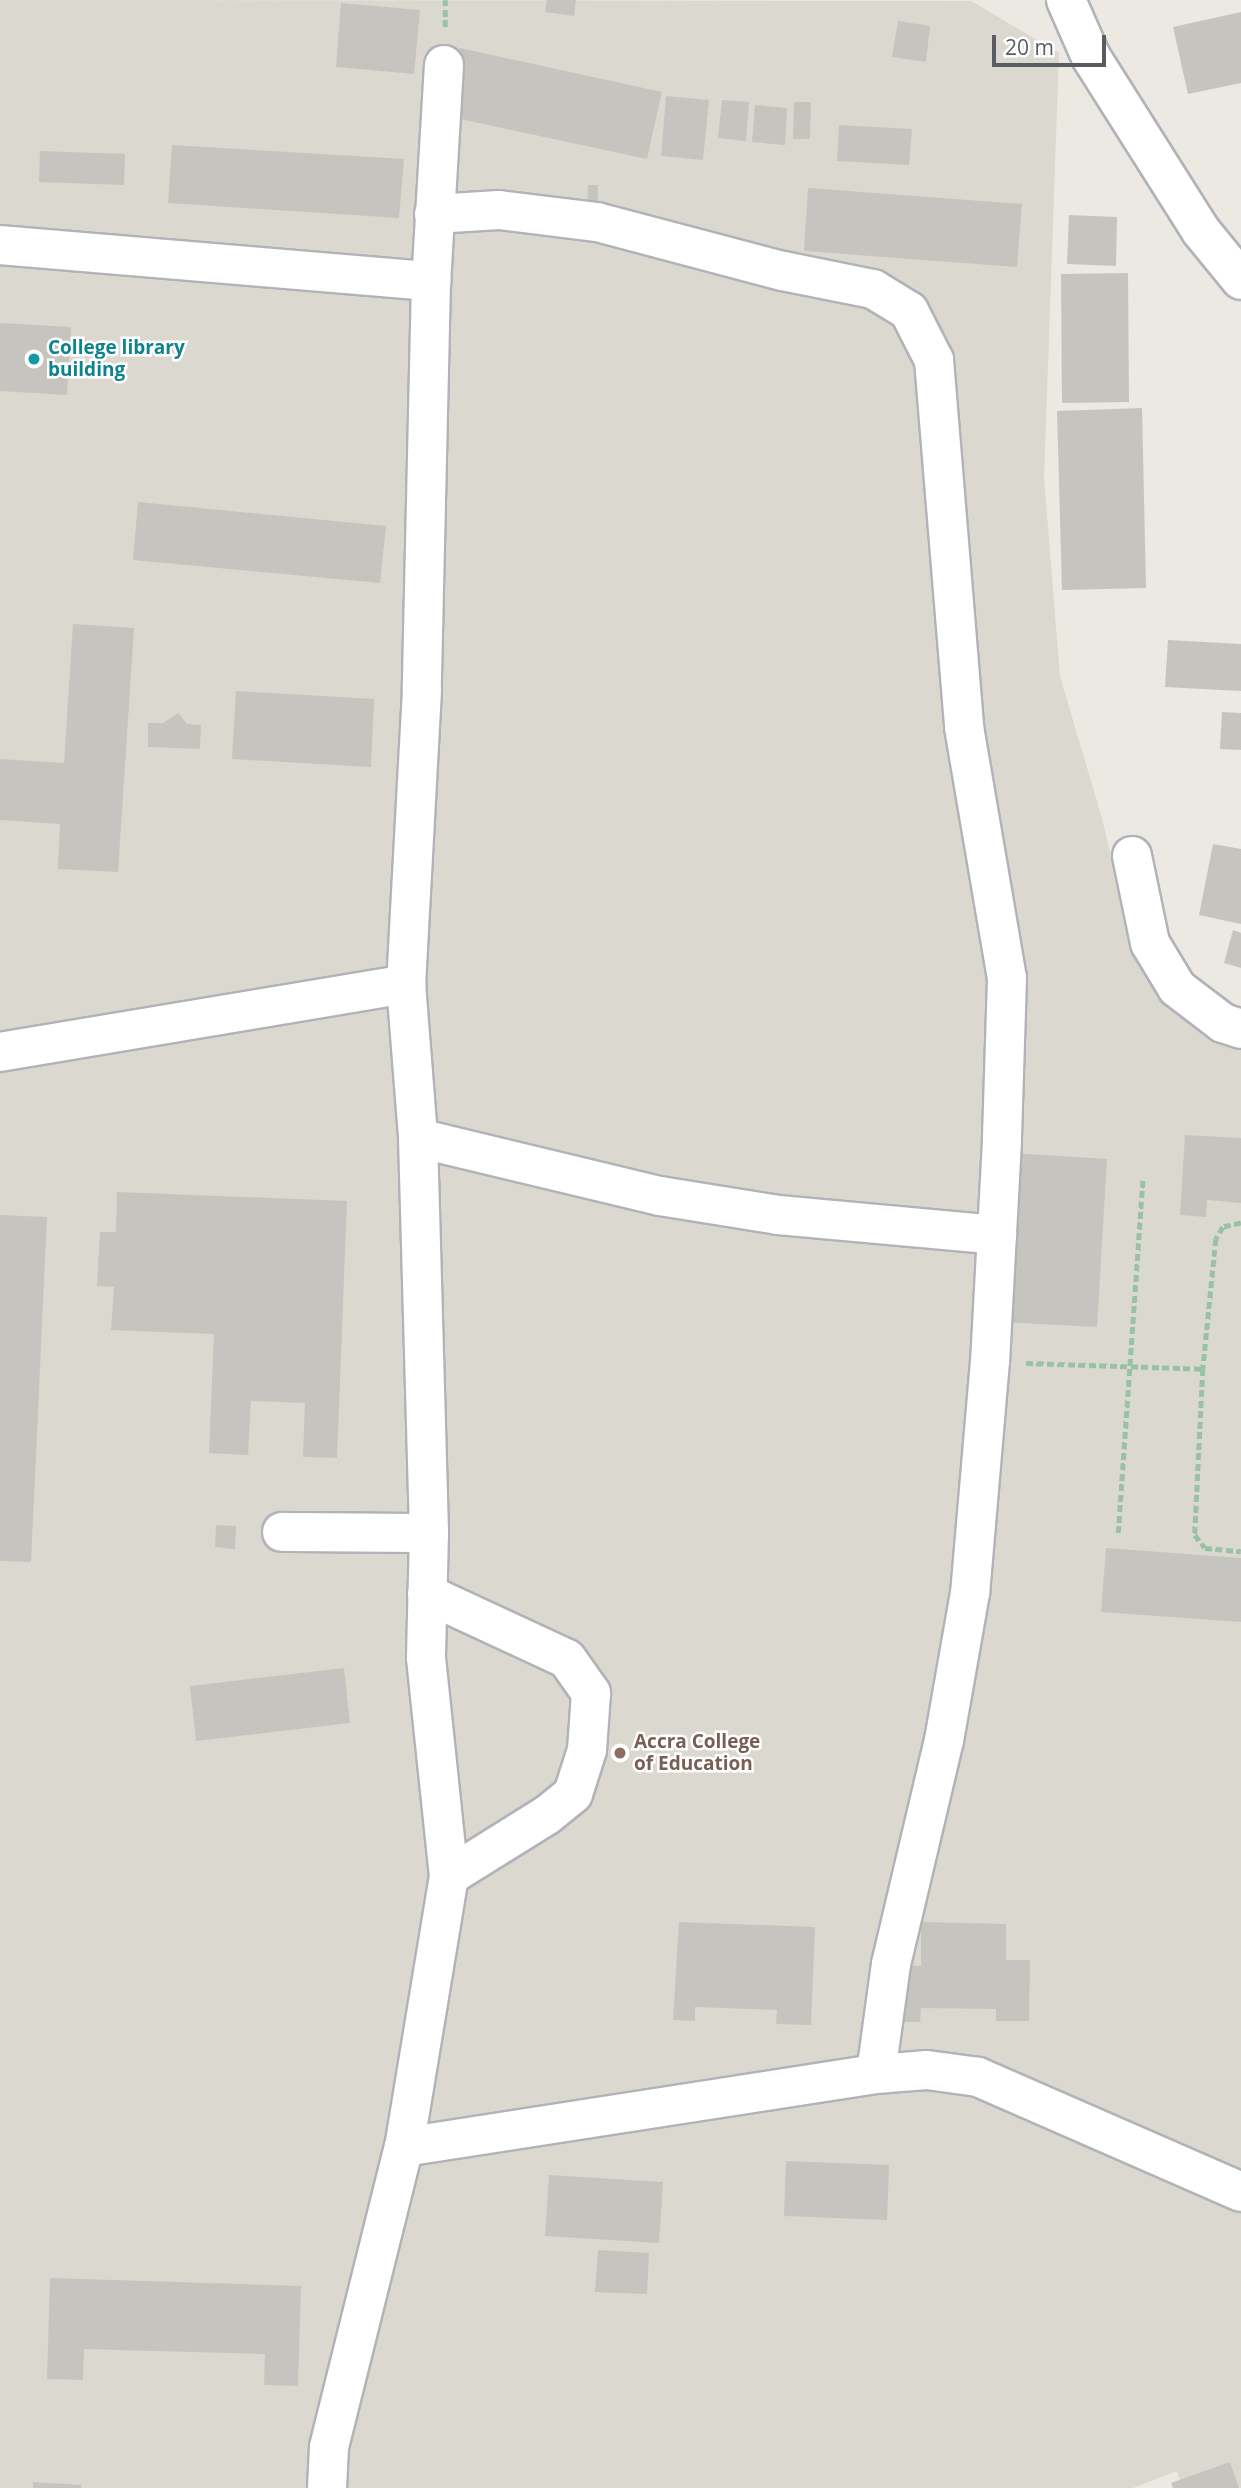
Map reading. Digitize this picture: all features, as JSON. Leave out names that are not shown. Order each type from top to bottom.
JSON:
[{"type":"street","points":[[1066,0],[1091,57],[1201,230],[1241,281]]},
{"type":"street","points":[[327,2488],[334,2423],[404,2147],[449,1876],[426,1658],[429,1533],[418,1138],[406,984],[422,691],[431,281],[444,65]]},
{"type":"street","points":[[434,214],[499,210],[597,222],[783,271],[873,289],[909,311],[934,360],[964,727],[1007,978],[990,1361],[970,1593],[944,1740],[891,1964],[876,2074]]},
{"type":"street","points":[[0,245],[431,281]]},
{"type":"street","points":[[1132,856],[1150,943],[1177,988],[1223,1023],[1241,1029]]},
{"type":"street","points":[[0,1052],[406,984]]},
{"type":"street","points":[[418,1138],[660,1196],[790,1216],[997,1235]]},
{"type":"street","points":[[282,1532],[429,1533]]},
{"type":"street","points":[[427,1594],[568,1659],[592,1693],[587,1750],[573,1794],[547,1815],[449,1876]]},
{"type":"street","points":[[404,2147],[876,2074],[927,2070],[978,2077],[1241,2192]]},
{"type":"path","points":[[1118,1533],[1126,1368],[1143,1179]]},
{"type":"path","points":[[1241,1223],[1223,1227],[1216,1239],[1203,1368],[1195,1535],[1205,1548],[1241,1551]]},
{"type":"path","points":[[990,1361],[1126,1368],[1203,1368]]},
{"type":"shaded area","name":"Accra College of Education","points":[[0,0],[971,1],[1059,53],[1044,478],[1060,676],[1103,822],[1133,951],[1174,1012],[1241,1035],[1241,2488],[1182,2488],[1177,2471],[1133,2488],[0,2488]]},
{"type":"building","points":[[547,0],[576,0],[574,16],[545,12]]},
{"type":"building","points":[[341,3],[420,10],[414,74],[336,67]]},
{"type":"building","points":[[1241,12],[1241,83],[1188,94],[1173,27]]},
{"type":"building","points":[[898,21],[930,26],[926,62],[892,57]]},
{"type":"building","points":[[460,48],[662,92],[647,159],[446,116]]},
{"type":"building","points":[[666,96],[709,100],[703,160],[661,156]]},
{"type":"building","points":[[722,100],[749,102],[746,141],[718,138]]},
{"type":"building","points":[[794,102],[811,102],[810,139],[793,139]]},
{"type":"building","points":[[755,105],[787,108],[785,145],[752,142]]},
{"type":"building","points":[[839,125],[912,129],[909,165],[837,161]]},
{"type":"building","points":[[172,145],[404,159],[399,218],[168,203]]},
{"type":"building","points":[[40,151],[125,154],[124,185],[39,182]]},
{"type":"building","points":[[588,185],[598,185],[597,210],[587,209]]},
{"type":"building","points":[[808,188],[1022,204],[1017,267],[804,251]]},
{"type":"building","points":[[1069,215],[1117,217],[1116,266],[1067,264]]},
{"type":"building","points":[[1128,273],[1129,402],[1062,403],[1061,274]]},
{"type":"building","name":"College library building","points":[[0,323],[71,327],[67,395],[0,391]]},
{"type":"building","points":[[1142,408],[1146,588],[1062,590],[1057,411]]},
{"type":"building","points":[[138,502],[386,526],[380,583],[133,560]]},
{"type":"building","points":[[73,624],[134,628],[118,872],[58,869],[60,824],[0,820],[0,759],[64,763]]},
{"type":"building","points":[[1168,640],[1241,644],[1241,691],[1165,687]]},
{"type":"building","points":[[236,691],[374,699],[371,767],[232,759]]},
{"type":"building","points":[[1222,712],[1241,713],[1241,750],[1220,749]]},
{"type":"building","points":[[178,713],[187,724],[201,725],[200,749],[148,747],[148,723],[163,723]]},
{"type":"building","points":[[1213,844],[1241,849],[1241,924],[1199,915]]},
{"type":"building","points":[[1233,930],[1241,933],[1241,968],[1224,963]]},
{"type":"building","points":[[1185,1135],[1241,1138],[1241,1203],[1207,1200],[1206,1217],[1180,1215]]},
{"type":"building","points":[[1012,1153],[1107,1159],[1097,1327],[1002,1322]]},
{"type":"building","points":[[117,1192],[347,1201],[337,1458],[303,1457],[305,1403],[251,1401],[248,1455],[209,1453],[214,1334],[111,1330],[114,1287],[97,1286],[100,1232],[116,1232]]},
{"type":"building","points":[[0,1215],[47,1217],[31,1562],[0,1561]]},
{"type":"building","points":[[216,1525],[236,1526],[235,1549],[215,1547]]},
{"type":"building","points":[[1106,1548],[1241,1558],[1241,1622],[1101,1612]]},
{"type":"building","points":[[344,1668],[350,1723],[196,1741],[190,1686]]},
{"type":"building","points":[[679,1922],[815,1927],[811,2025],[776,2024],[777,2010],[695,2007],[695,2021],[673,2020]]},
{"type":"building","points":[[921,1922],[1006,1924],[1006,1960],[1030,1960],[1029,2021],[996,2021],[996,2009],[921,2008],[920,2022],[898,2022],[899,1965],[921,1966]]},
{"type":"building","points":[[786,2161],[889,2165],[887,2220],[784,2216]]},
{"type":"building","points":[[549,2175],[663,2182],[659,2243],[545,2236]]},
{"type":"building","points":[[598,2250],[649,2253],[647,2294],[595,2292]]},
{"type":"building","points":[[50,2278],[301,2286],[298,2386],[264,2385],[265,2354],[84,2349],[83,2380],[47,2379]]},
{"type":"building","points":[[1230,2462],[1239,2488],[1173,2488],[1171,2483]]},
{"type":"building","points":[[33,2482],[82,2485],[81,2488],[33,2488]]},
{"type":"place","name":"College library building","points":[[34,359]]},
{"type":"place","name":"Accra College of Education","points":[[620,1753]]}]
